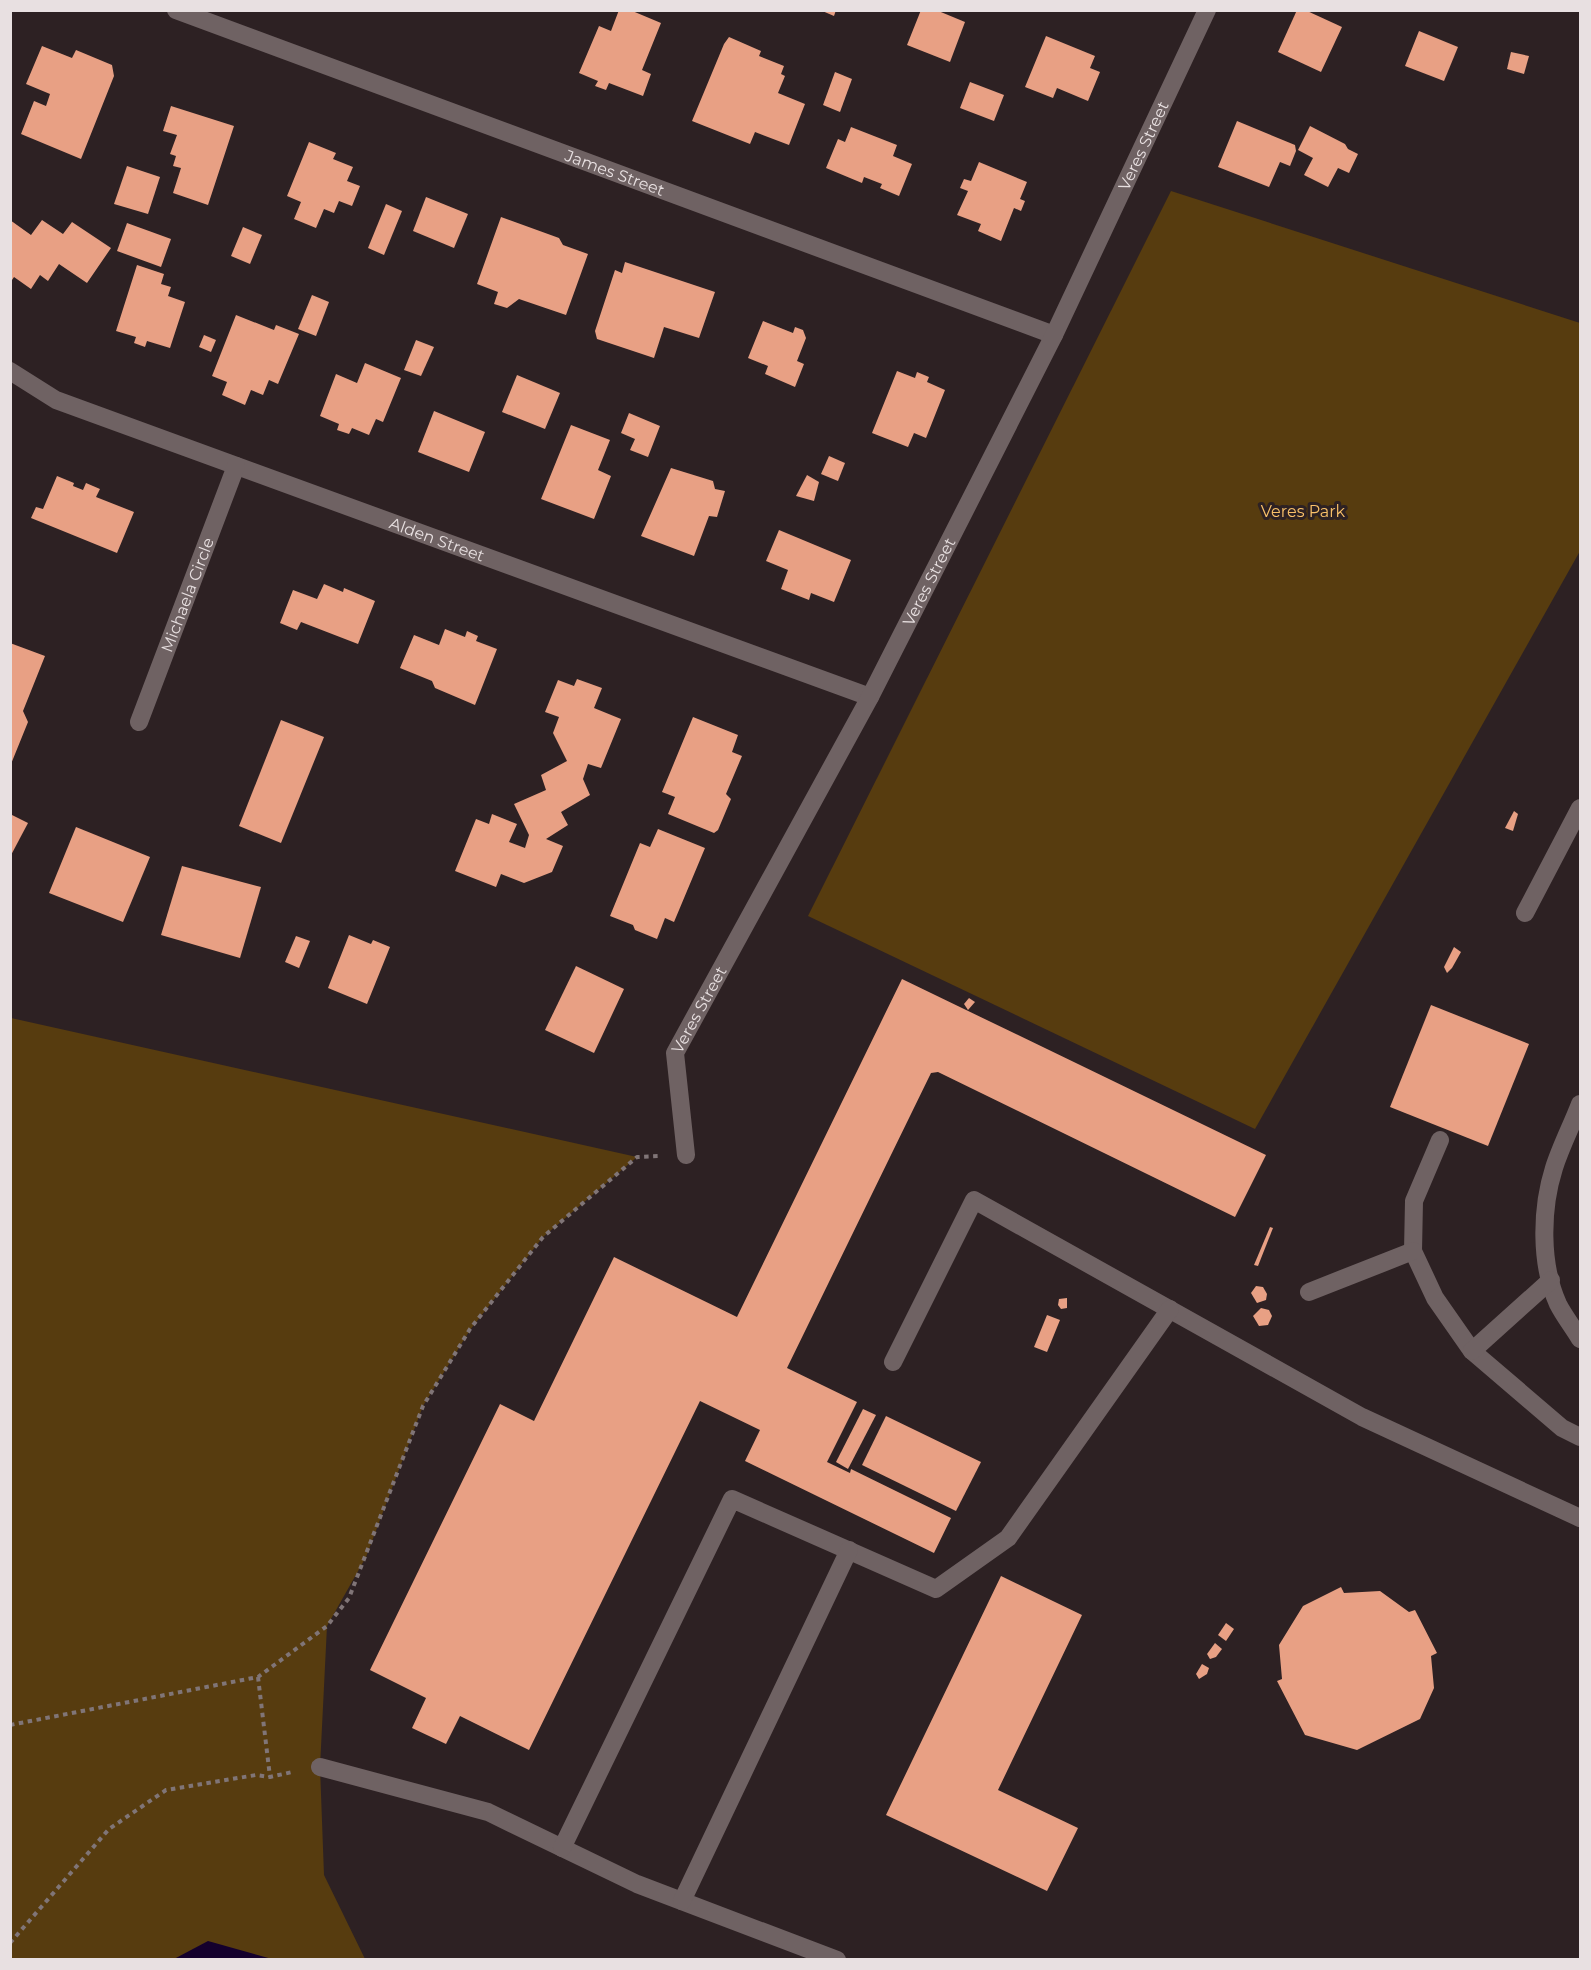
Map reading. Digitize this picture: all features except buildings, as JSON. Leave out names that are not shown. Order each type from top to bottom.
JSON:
[{"type":"street","name":"James Street","points":[[176,10],[1054,335]]},
{"type":"street","name":"Veres Street","points":[[686,1155],[675,1053],[870,697],[1054,335],[1207,10]]},
{"type":"street","name":"Alden Street","points":[[10,371],[56,400],[870,697]]},
{"type":"street","name":"Michaela Circle","points":[[139,722],[236,466]]},
{"type":"street","points":[[1525,913],[1581,808]]},
{"type":"street","points":[[1581,1104],[1554,1168],[1547,1205],[1545,1243],[1557,1303],[1581,1339]]},
{"type":"street","points":[[1440,1140],[1414,1201],[1413,1251],[1435,1298],[1472,1351],[1562,1428],[1581,1437]]},
{"type":"street","points":[[893,1362],[974,1200],[1362,1417],[1581,1518]]},
{"type":"street","points":[[1309,1292],[1413,1251]]},
{"type":"street","points":[[1472,1351],[1551,1280]]},
{"type":"street","points":[[562,1848],[732,1499],[936,1589],[1008,1538],[1170,1309]]},
{"type":"street","points":[[682,1901],[849,1550]]},
{"type":"street","points":[[320,1767],[488,1812],[637,1884],[837,1959]]},
{"type":"path","points":[[10,1725],[258,1677],[327,1626],[350,1598],[423,1406],[470,1329],[543,1237],[637,1157],[686,1155]]},
{"type":"path","points":[[258,1677],[270,1777]]},
{"type":"path","points":[[10,1943],[109,1829],[166,1790],[256,1775],[270,1777],[320,1767]]},
{"type":"green space","name":"Veres Park","points":[[1171,191],[1580,323],[1580,551],[1255,1129],[808,916]]},
{"type":"green space","points":[[11,1018],[637,1157],[543,1237],[470,1330],[423,1406],[366,1557],[327,1626],[320,1767],[324,1875],[365,1959],[11,1960]]},
{"type":"shaded area","points":[[208,1941],[272,1959],[174,1959]]}]
